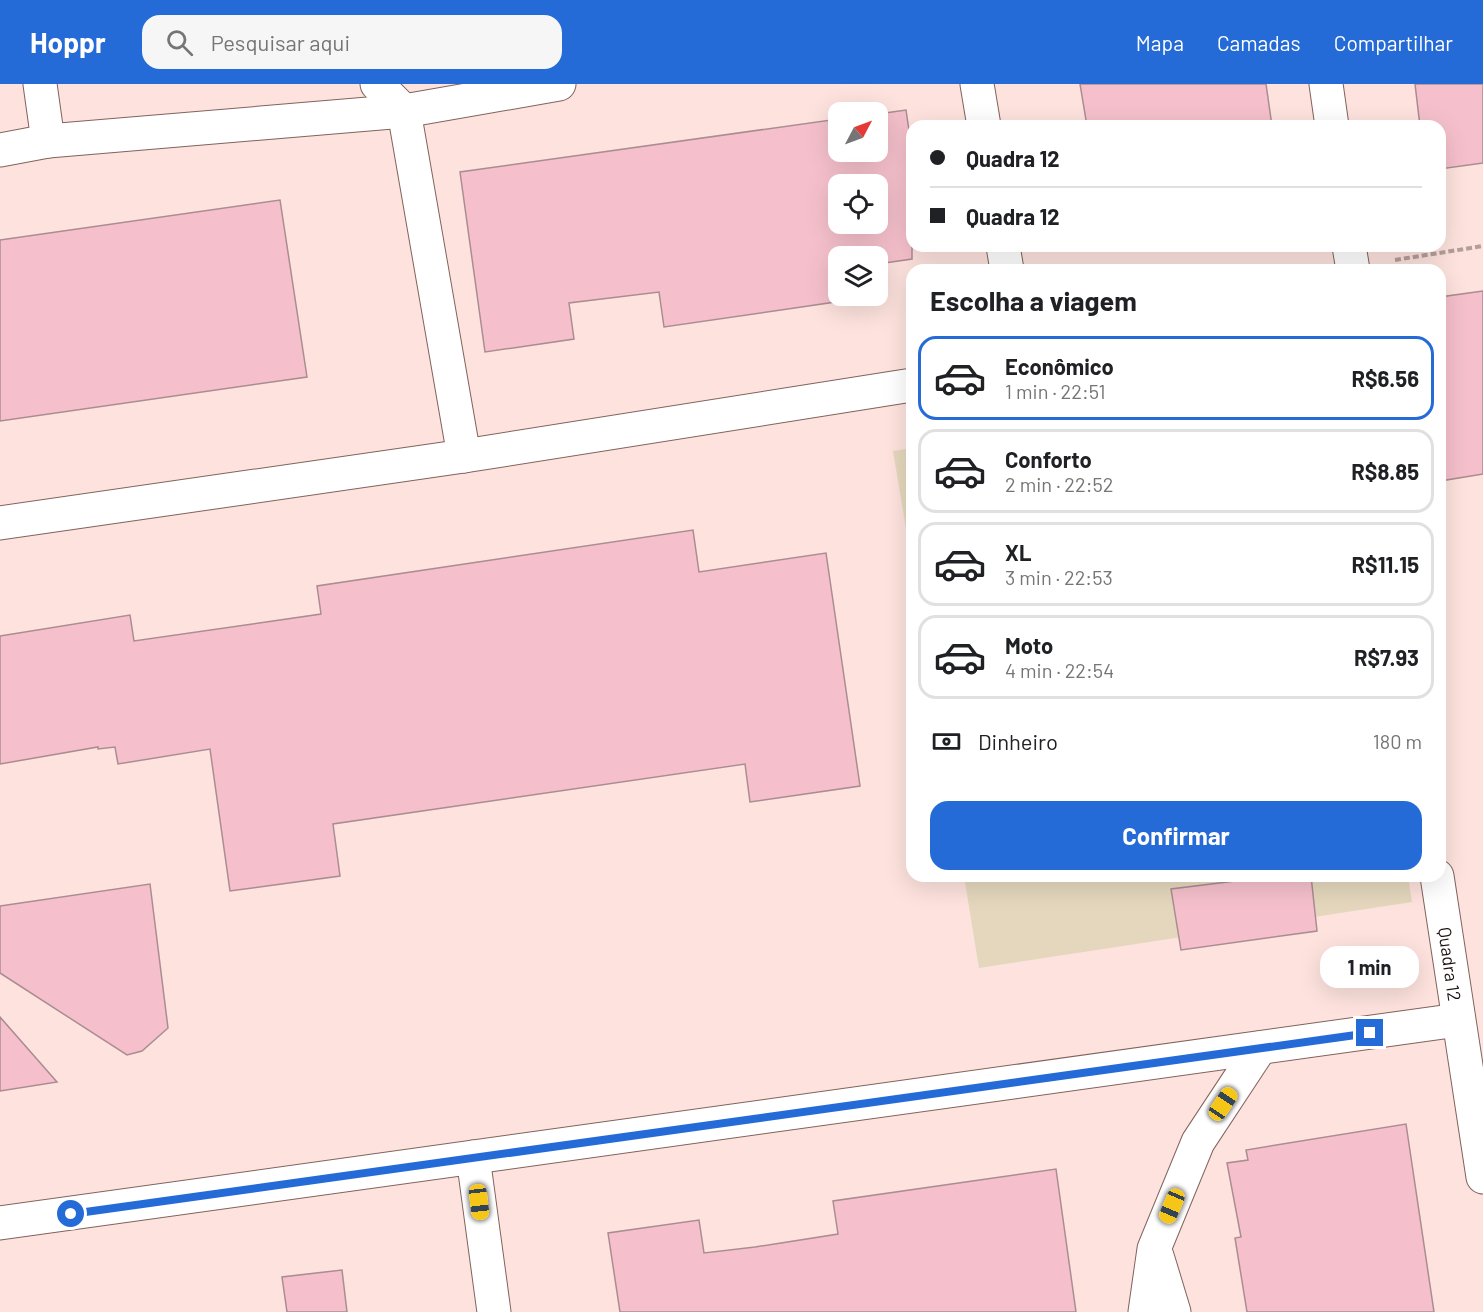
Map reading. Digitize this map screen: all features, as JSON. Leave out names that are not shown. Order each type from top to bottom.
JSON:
[{"type":"street","points":[[40,84],[48,141]]},
{"type":"street","points":[[377,84],[404,111],[464,456]]},
{"type":"street","points":[[0,150],[48,141],[404,111],[559,84]]},
{"type":"street","points":[[977,84],[983,120]]},
{"type":"street","points":[[1326,84],[1331,120]]},
{"type":"street","points":[[0,523],[464,456],[906,386]]},
{"type":"street","name":"Quadra 12","points":[[0,1223],[1458,1020],[1438,882]]},
{"type":"street","points":[[1458,1020],[1483,1177]]},
{"type":"street","points":[[1145,1312],[1154,1248],[1198,1142],[1260,1048]]},
{"type":"street","points":[[473,1157],[494,1312]]},
{"type":"street","points":[[1154,1248],[1174,1312]]},
{"type":"path","points":[[1446,250],[1483,246]]},
{"type":"path","points":[[1352,261],[1431,252]]},
{"type":"shaded area","points":[[906,449],[906,528],[893,451]]},
{"type":"shaded area","points":[[965,882],[1409,882],[1412,902],[979,968]]},
{"type":"building","points":[[1080,84],[1266,84],[1271,120],[1086,120]]},
{"type":"building","points":[[1415,84],[1483,84],[1483,163],[1446,168],[1446,120],[1419,120]]},
{"type":"building","points":[[906,110],[906,252],[912,252],[912,259],[888,263],[888,246],[828,246],[828,303],[664,327],[659,292],[569,303],[574,339],[485,352],[460,172],[828,120],[828,162],[888,162],[888,113]]},
{"type":"building","points":[[280,200],[307,377],[0,421],[0,240]]},
{"type":"building","points":[[1483,291],[1483,474],[1446,480],[1446,296]]},
{"type":"building","points":[[693,530],[699,572],[826,553],[860,786],[750,802],[745,764],[333,824],[340,876],[230,891],[210,749],[118,764],[115,747],[98,749],[98,747],[0,764],[0,636],[130,615],[134,641],[321,614],[317,586]]},
{"type":"building","points":[[1228,882],[1312,882],[1317,931],[1181,950],[1171,889]]},
{"type":"building","points":[[150,884],[168,1028],[142,1051],[127,1055],[0,973],[0,906]]},
{"type":"building","points":[[0,1017],[57,1082],[0,1091]]},
{"type":"building","points":[[1406,1124],[1434,1312],[1247,1312],[1235,1238],[1241,1237],[1227,1163],[1248,1160],[1246,1150]]},
{"type":"building","points":[[1056,1169],[1076,1312],[620,1312],[608,1233],[699,1220],[704,1253],[755,1247],[838,1234],[833,1201]]},
{"type":"building","points":[[342,1270],[347,1312],[287,1312],[282,1277]]},
{"type":"route","points":[[71,1214],[1370,1033]]}]
